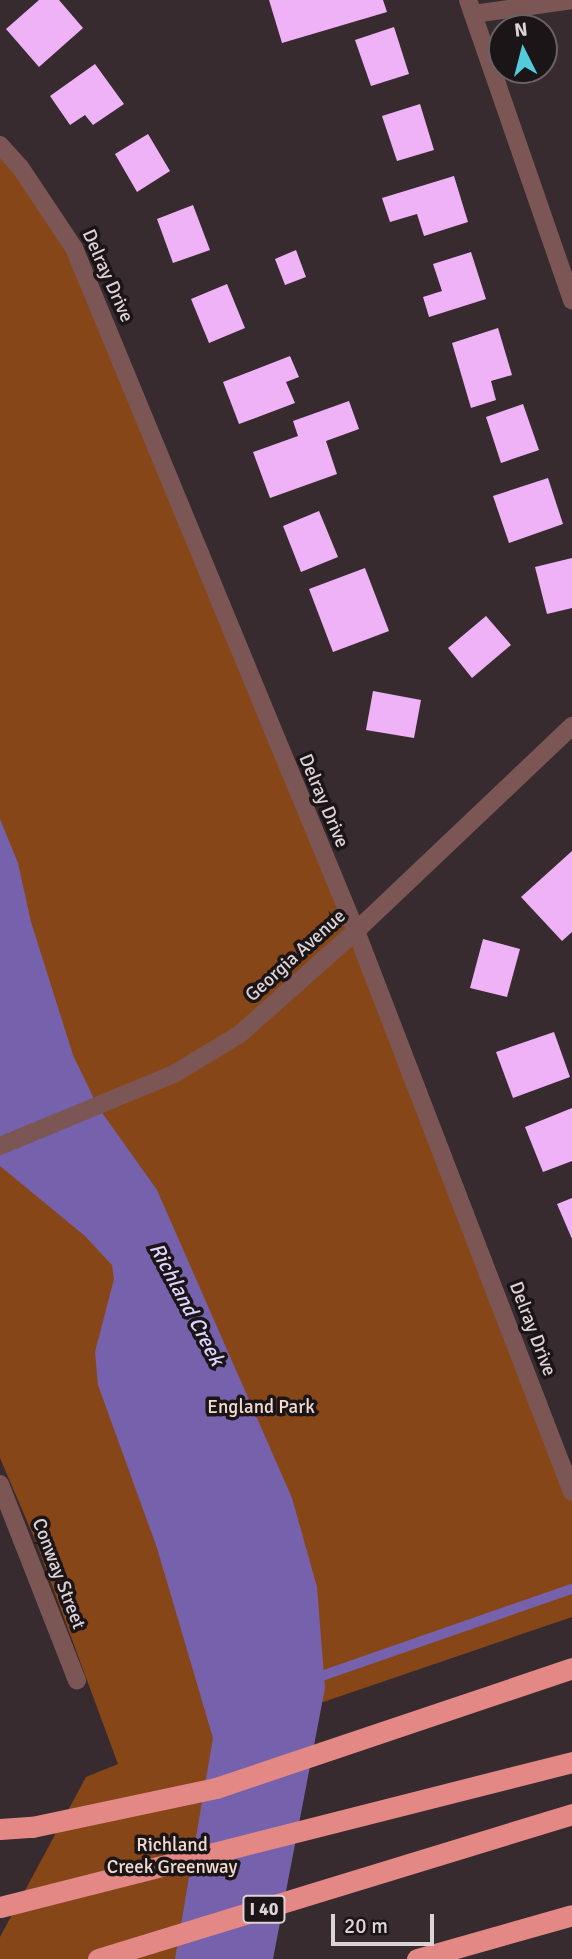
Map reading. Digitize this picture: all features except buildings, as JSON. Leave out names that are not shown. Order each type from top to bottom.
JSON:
[{"type":"highway","points":[[0,1829],[32,1827],[216,1788],[572,1668]]},
{"type":"highway","points":[[0,1907],[572,1762]]},
{"type":"highway","name":"I 40","points":[[98,1959],[429,1860],[572,1814]]},
{"type":"highway","points":[[424,1957],[572,1915]]},
{"type":"street","points":[[572,0],[471,7],[572,301]]},
{"type":"street","name":"Delray Drive","points":[[0,145],[20,167],[75,248],[356,931],[572,1492]]},
{"type":"street","name":"Georgia Avenue","points":[[0,1146],[174,1073],[240,1034],[356,931],[572,726]]},
{"type":"street","name":"Conway Street","points":[[0,1484],[77,1680]]},
{"type":"green space","name":"England Park","points":[[0,145],[74,248],[572,1492],[572,1617],[291,1713],[269,1959],[0,1959],[0,1937],[86,1777],[118,1764],[36,1542],[0,1458]]},
{"type":"water","name":"Richland Creek","points":[[0,819],[18,863],[31,922],[73,1055],[98,1107],[157,1190],[292,1498],[317,1587],[325,1688],[273,1959],[175,1959],[213,1738],[157,1548],[98,1385],[95,1352],[114,1279],[112,1265],[85,1236],[0,1166]]},
{"type":"waterway","points":[[310,1680],[572,1589]]},
{"type":"park label","name":"Richland Creek Greenway","points":[[172,1857]]}]
